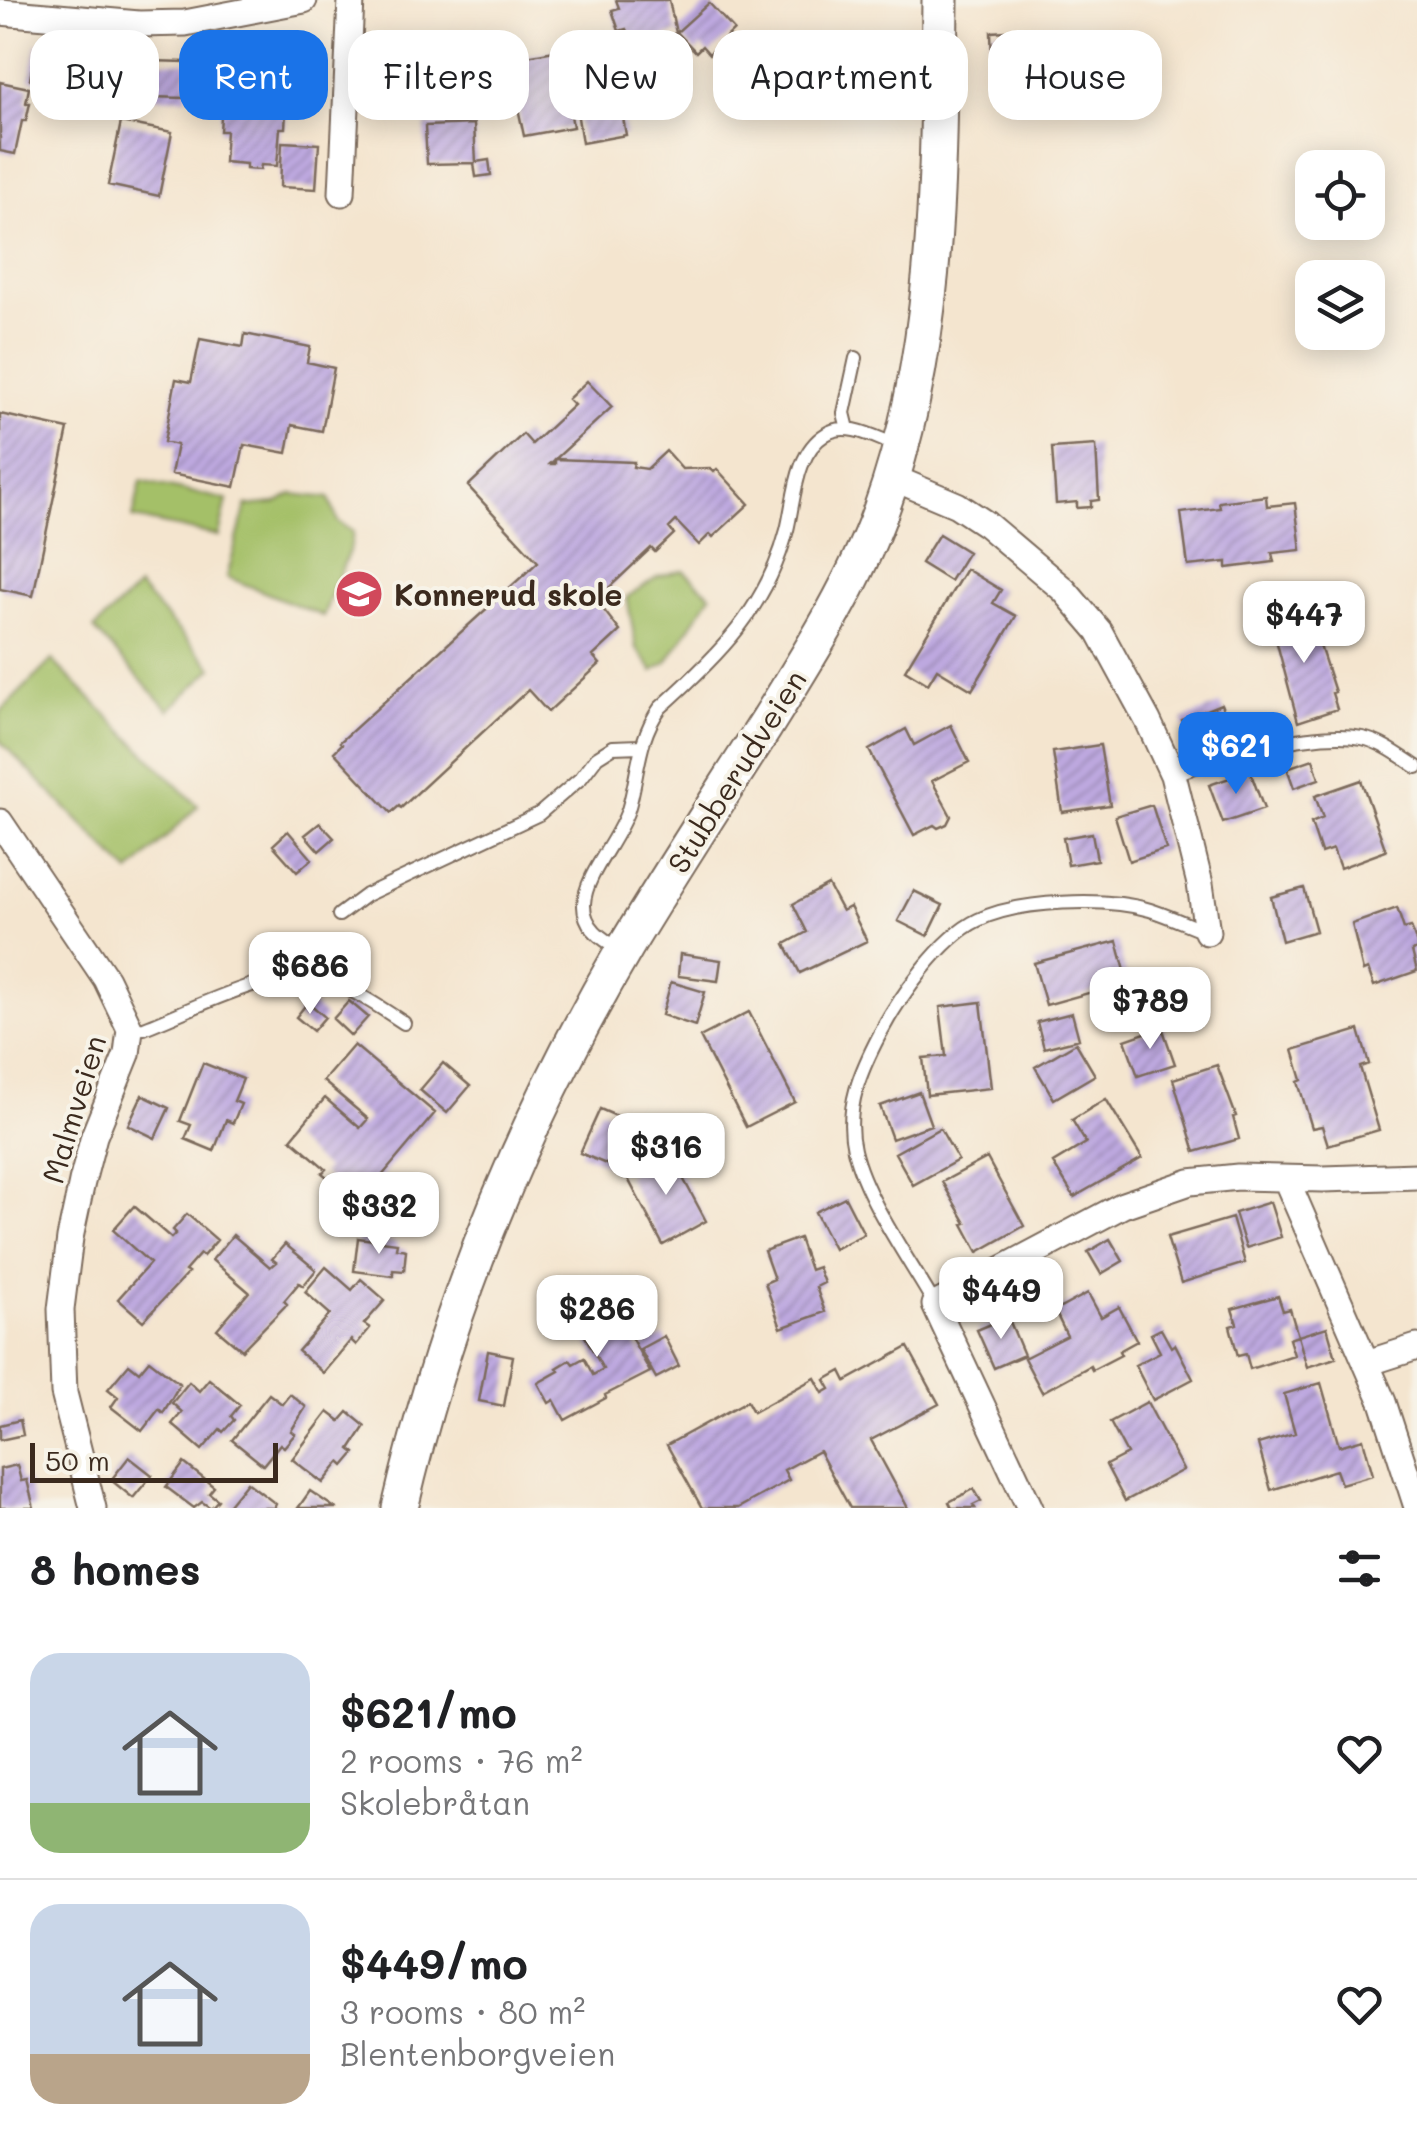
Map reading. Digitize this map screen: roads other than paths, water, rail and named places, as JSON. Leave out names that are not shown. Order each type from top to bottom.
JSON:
[{"type":"main road","name":"Stubberudveien","points":[[400,1508],[470,1269],[533,1121],[624,950],[824,628],[854,572],[896,462],[920,352],[935,228],[940,0]]},
{"type":"street","points":[[0,12],[138,24],[185,23],[304,0]]},
{"type":"street","points":[[342,194],[352,0]]},
{"type":"street","points":[[896,462],[986,524],[1064,590],[1098,630],[1173,776],[1200,884],[1207,932]]},
{"type":"street","name":"Malmveien","points":[[0,822],[106,979],[130,1029],[127,1054],[94,1136],[82,1182],[61,1309],[64,1393],[93,1508]]},
{"type":"street","points":[[1030,1508],[935,1305],[1123,1205],[1190,1182],[1238,1177],[1417,1176]]},
{"type":"street","points":[[1286,1179],[1384,1402],[1417,1508]]},
{"type":"street","points":[[1367,1363],[1417,1347]]},
{"type":"lane","points":[[856,358],[844,413],[848,428],[896,462]]},
{"type":"lane","points":[[624,950],[605,942],[585,914],[583,902],[588,881],[628,811],[640,746],[660,708],[734,638],[775,569],[795,485],[811,445],[830,431],[848,428]]},
{"type":"lane","points":[[1173,776],[1296,740],[1335,736],[1364,738],[1417,767]]},
{"type":"lane","points":[[339,915],[366,895],[539,814],[560,798],[597,757],[613,747],[640,746]]},
{"type":"lane","points":[[935,1305],[864,1180],[853,1149],[850,1119],[854,1090],[889,1017],[932,960],[975,920],[1007,909],[1087,902],[1147,909],[1207,932]]},
{"type":"lane","points":[[130,1029],[144,1028],[260,982],[300,975],[318,978],[404,1023]]},
{"type":"place","name":"Konnerud skole","points":[[359,594]]}]
